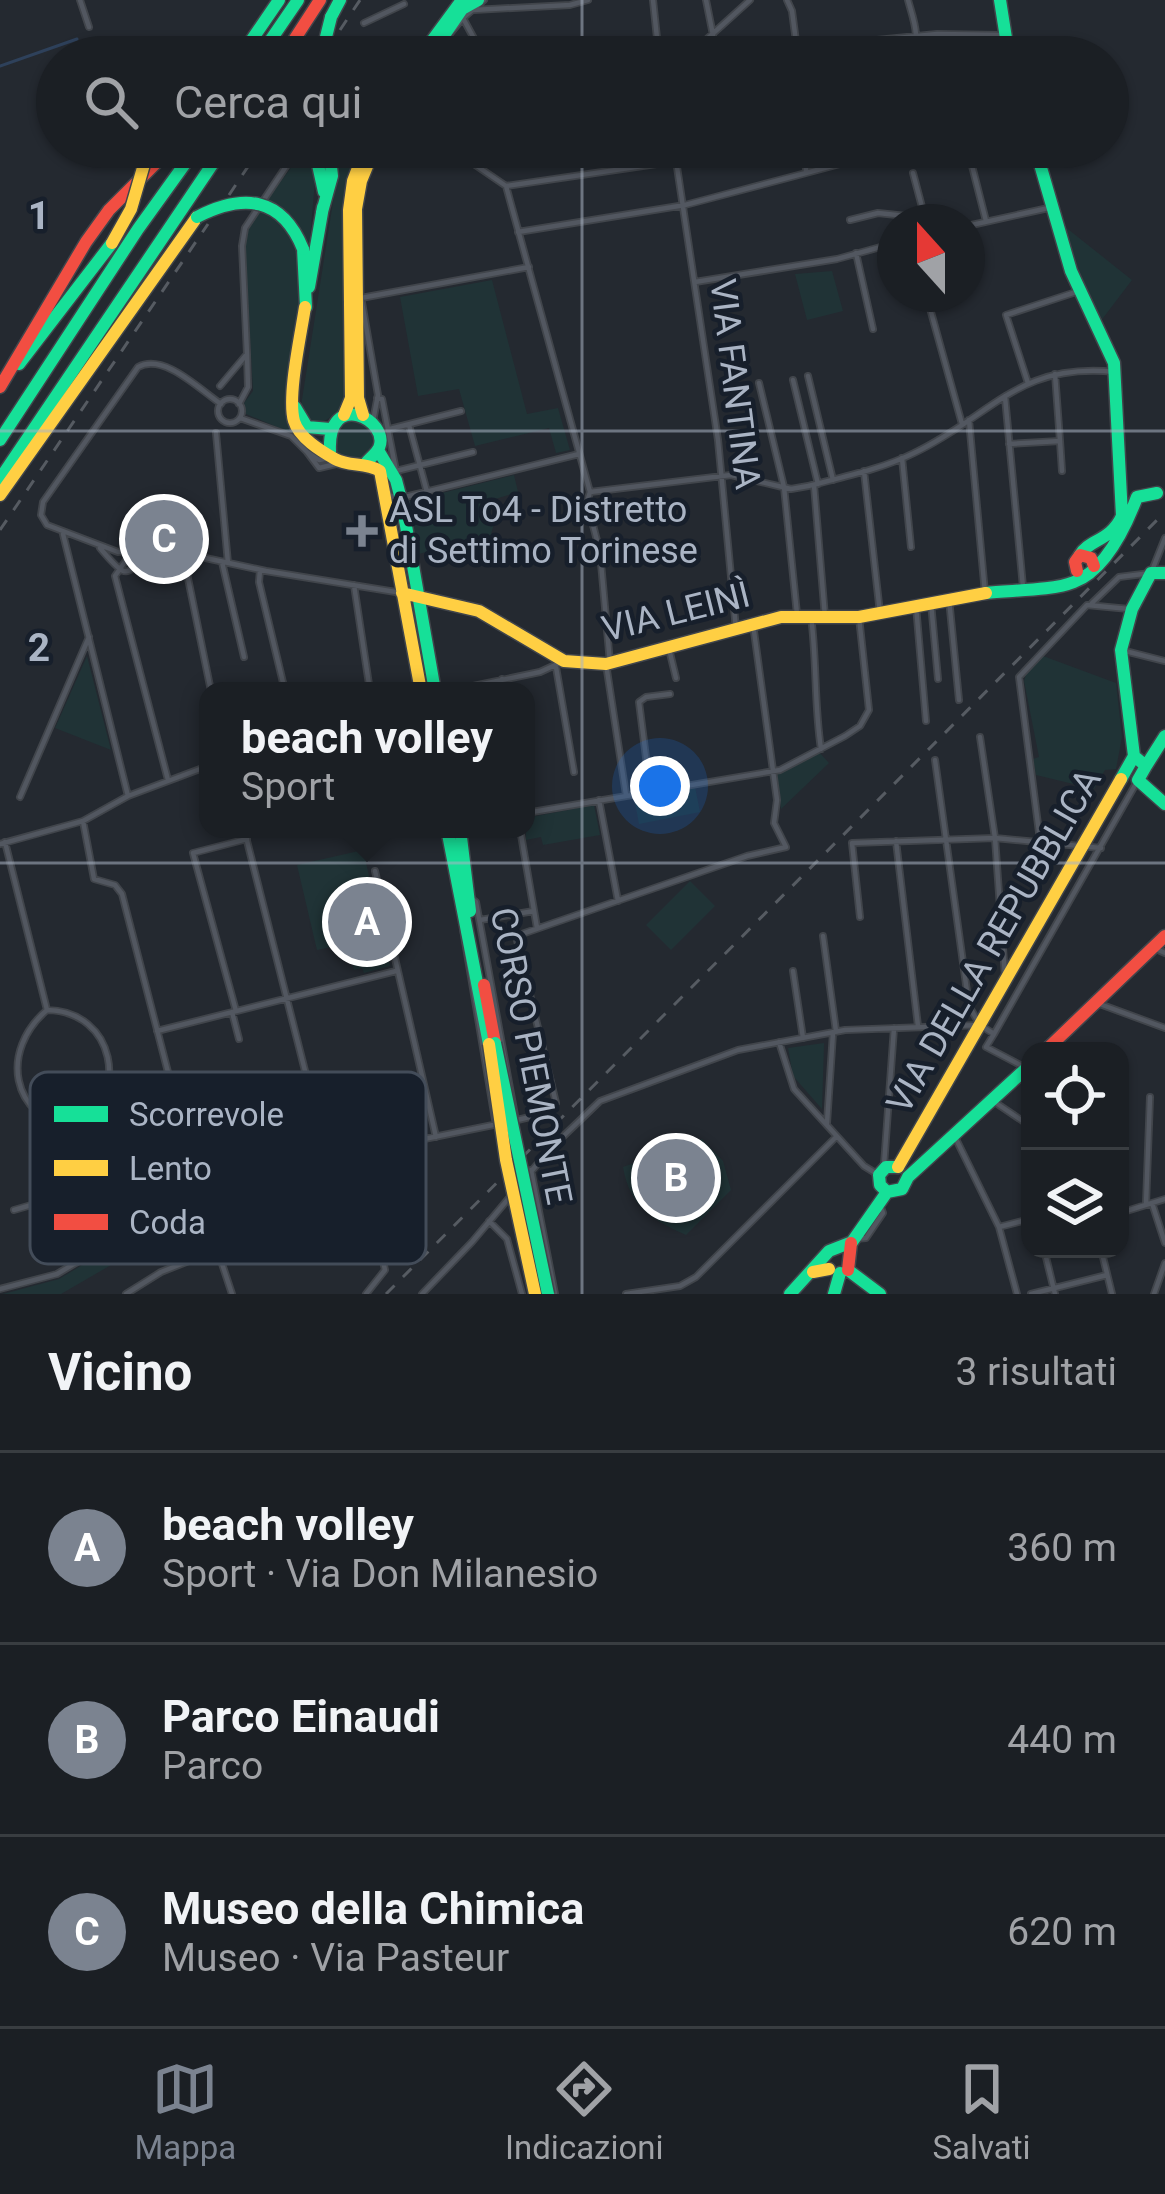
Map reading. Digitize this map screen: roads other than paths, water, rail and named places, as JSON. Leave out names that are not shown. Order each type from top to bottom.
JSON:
[{"type":"main road","points":[[254,36],[279,0]]},
{"type":"main road","points":[[274,36],[298,0]]},
{"type":"main road","points":[[297,36],[320,0]]},
{"type":"main road","points":[[326,36],[340,0]]},
{"type":"main road","points":[[1000,0],[1004,35]]},
{"type":"main road","points":[[444,36],[471,5]]},
{"type":"main road","points":[[0,388],[112,243],[130,209],[143,168]]},
{"type":"main road","points":[[0,388],[86,242],[109,209],[151,168]]},
{"type":"main road","points":[[0,440],[182,168]]},
{"type":"main road","points":[[0,478],[210,168]]},
{"type":"main road","points":[[319,168],[322,212],[292,400],[298,430],[335,457],[377,467],[381,474],[433,682]]},
{"type":"main road","points":[[322,212],[331,168]]},
{"type":"main road","points":[[292,400],[307,427],[330,429],[344,415],[351,398],[349,210],[360,168]]},
{"type":"main road","points":[[363,464],[378,450],[380,435],[358,398],[356,209],[364,168]]},
{"type":"main road","points":[[1041,168],[1079,291],[1112,356],[1115,372],[1122,516],[1086,563]]},
{"type":"main road","points":[[0,495],[197,217],[223,202],[261,203],[286,218],[303,249],[305,307]]},
{"type":"main road","points":[[344,415],[368,418]]},
{"type":"main road","points":[[330,429],[335,457]]},
{"type":"main road","points":[[378,450],[396,479],[401,498],[420,682]]},
{"type":"main road","points":[[1086,563],[1128,523],[1137,496],[1156,493]]},
{"type":"main road","name":"VIA LEINÌ","points":[[410,594],[478,611],[548,652],[556,666],[608,663],[753,623],[811,616],[860,617],[1023,587],[1086,563]]},
{"type":"main road","name":"VIA DELLA REPUBBLICA","points":[[887,1170],[980,1025],[1134,756],[1121,650],[1132,609],[1158,573]]},
{"type":"main road","points":[[1163,742],[1138,780],[1165,804]]},
{"type":"main road","points":[[1134,756],[1146,766]]},
{"type":"main road","name":"CORSO PIEMONTE","points":[[449,838],[551,1294]]},
{"type":"main road","name":"CORSO PIEMONTE","points":[[461,838],[506,1160],[535,1294]]},
{"type":"main road","points":[[1055,1042],[1159,951],[1165,936]]},
{"type":"main road","points":[[790,1294],[812,1273],[852,1260],[850,1245],[884,1198],[899,1190],[1021,1077]]},
{"type":"main road","points":[[884,1198],[880,1185],[887,1170],[905,1180]]},
{"type":"main road","points":[[834,1293],[832,1248],[850,1245]]},
{"type":"main road","points":[[835,1269],[880,1294]]},
{"type":"street","points":[[80,0],[89,27]]},
{"type":"street","points":[[479,36],[471,5],[570,5],[588,0]]},
{"type":"street","points":[[653,0],[657,36]]},
{"type":"street","points":[[706,0],[713,35]]},
{"type":"street","points":[[713,35],[751,0]]},
{"type":"street","points":[[787,0],[794,36]]},
{"type":"street","points":[[908,0],[917,35]]},
{"type":"street","points":[[364,23],[404,4]]},
{"type":"street","points":[[908,36],[1004,35]]},
{"type":"street","points":[[240,418],[239,404],[248,387],[245,227],[285,168]]},
{"type":"street","points":[[479,168],[506,186],[590,492],[587,502],[600,552],[608,663],[626,795]]},
{"type":"street","points":[[506,186],[629,168]]},
{"type":"street","name":"VIA FANTINA","points":[[678,168],[722,476],[736,629]]},
{"type":"street","points":[[806,168],[806,174]]},
{"type":"street","points":[[518,232],[685,205],[828,168]]},
{"type":"street","points":[[972,168],[986,221],[1053,207]]},
{"type":"street","points":[[913,173],[921,204]]},
{"type":"street","points":[[850,220],[877,213]]},
{"type":"street","points":[[694,282],[877,248]]},
{"type":"street","points":[[856,253],[873,329]]},
{"type":"street","points":[[362,298],[529,267]]},
{"type":"street","points":[[356,280],[377,401],[368,418]]},
{"type":"street","points":[[1028,383],[1006,315],[1079,291]]},
{"type":"street","points":[[931,312],[965,422],[985,593]]},
{"type":"street","points":[[220,386],[247,355]]},
{"type":"street","points":[[128,796],[68,551],[62,532],[44,521],[43,502],[138,367],[159,362],[221,404]]},
{"type":"street","points":[[590,492],[722,476],[784,488],[816,484],[902,458],[1028,383],[1055,373],[1115,372]]},
{"type":"street","points":[[1055,373],[1062,471]]},
{"type":"street","points":[[808,376],[833,480]]},
{"type":"street","points":[[793,380],[816,484],[811,616]]},
{"type":"street","points":[[759,383],[811,616],[820,749]]},
{"type":"street","points":[[1005,397],[1023,587]]},
{"type":"street","points":[[239,404],[230,399],[221,404],[218,414],[225,422],[240,418],[291,436],[319,468],[335,457]]},
{"type":"street","points":[[368,418],[382,399],[396,471],[473,452]]},
{"type":"street","points":[[388,430],[460,412]]},
{"type":"street","points":[[409,424],[427,492]]},
{"type":"street","points":[[216,433],[226,563],[244,656]]},
{"type":"street","points":[[1010,444],[1060,441]]},
{"type":"street","points":[[307,452],[319,460],[335,457]]},
{"type":"street","points":[[381,474],[390,496],[401,498],[579,454]]},
{"type":"street","points":[[902,458],[911,547]]},
{"type":"street","points":[[864,471],[880,614]]},
{"type":"street","name":"VIA LEINÌ","points":[[62,532],[122,552],[167,551],[410,594]]},
{"type":"street","name":"VIA DELLA REPUBBLICA","points":[[1158,573],[1165,538]]},
{"type":"street","points":[[68,551],[70,544],[81,539]]},
{"type":"street","points":[[95,544],[117,570],[126,572],[154,553],[167,551]]},
{"type":"street","points":[[136,567],[140,550]]},
{"type":"street","points":[[140,550],[128,556],[115,576],[167,780]]},
{"type":"street","points":[[183,554],[209,682]]},
{"type":"street","points":[[260,570],[283,682]]},
{"type":"street","points":[[1040,840],[1019,677],[1119,577],[1158,573]]},
{"type":"street","points":[[354,585],[369,682]]},
{"type":"street","points":[[950,599],[959,700]]},
{"type":"street","points":[[1091,603],[1132,609]]},
{"type":"street","points":[[924,604],[938,679]]},
{"type":"street","points":[[924,604],[926,721]]},
{"type":"street","points":[[535,811],[772,770],[820,749],[860,725],[869,710],[860,617]]},
{"type":"street","points":[[426,1139],[538,1115],[556,1103],[516,936],[747,856],[786,847],[774,823],[777,800],[753,623]]},
{"type":"street","points":[[20,797],[89,637]]},
{"type":"street","points":[[669,649],[676,678]]},
{"type":"street","points":[[1121,650],[1165,661]]},
{"type":"street","points":[[489,682],[556,666],[574,772]]},
{"type":"street","points":[[650,790],[639,702],[670,694]]},
{"type":"street","points":[[980,737],[995,838],[1005,976]]},
{"type":"street","points":[[935,760],[969,1006],[980,1025],[994,1034]]},
{"type":"street","points":[[47,1010],[3,843],[83,821],[128,796],[199,769]]},
{"type":"street","points":[[1021,1070],[986,1047],[1138,780]]},
{"type":"street","points":[[598,798],[618,901]]},
{"type":"street","points":[[83,821],[94,879],[115,885],[122,894],[168,1072]]},
{"type":"street","points":[[522,838],[538,928]]},
{"type":"street","points":[[860,917],[852,843],[995,838],[1101,848]]},
{"type":"street","points":[[238,1039],[193,853],[247,839],[306,1072]]},
{"type":"street","points":[[896,841],[918,1026]]},
{"type":"street","points":[[375,871],[421,1072]]},
{"type":"street","name":"CORSO PIEMONTE","points":[[457,872],[496,1125]]},
{"type":"street","points":[[468,895],[476,902],[516,1121]]},
{"type":"street","points":[[479,920],[534,911]]},
{"type":"street","points":[[823,935],[834,1032],[826,1126]]},
{"type":"street","points":[[157,1030],[398,970]]},
{"type":"street","points":[[793,971],[803,1038]]},
{"type":"street","points":[[1096,1003],[1165,1028]]},
{"type":"street","points":[[30,1106],[14,1073],[20,1034],[47,1010],[89,1022],[108,1053],[110,1072]]},
{"type":"street","points":[[422,1294],[531,1170],[600,1101],[739,1050],[779,1042],[834,1032],[980,1025]]},
{"type":"street","points":[[779,1042],[794,1089],[869,1171],[887,1170],[894,1028]]},
{"type":"street","points":[[426,1093],[436,1137]]},
{"type":"street","points":[[1150,1097],[1149,1204],[1165,1243]]},
{"type":"street","points":[[992,1101],[1021,1120]]},
{"type":"street","points":[[627,1294],[680,1286],[696,1277],[836,1137]]},
{"type":"street","points":[[955,1137],[999,1227],[1017,1294]]},
{"type":"street","points":[[531,1170],[551,1294]]},
{"type":"street","points":[[1129,1210],[1165,1199]]},
{"type":"street","points":[[14,1210],[30,1205]]},
{"type":"street","points":[[489,1221],[507,1239],[522,1294]]},
{"type":"street","points":[[999,1227],[1021,1221]]},
{"type":"street","points":[[1045,1258],[1054,1291]]},
{"type":"street","points":[[1103,1258],[1112,1294]]},
{"type":"street","points":[[1154,1294],[1165,1263]]},
{"type":"street","points":[[0,1289],[57,1274],[74,1264]]},
{"type":"street","points":[[126,1294],[181,1264]]},
{"type":"street","points":[[223,1264],[232,1294]]},
{"type":"street","points":[[365,1294],[385,1270],[384,1264]]},
{"type":"street","points":[[1031,1294],[1107,1275]]},
{"type":"waterway","points":[[0,66],[36,53]]},
{"type":"railway","points":[[340,30],[360,0]]},
{"type":"railway","points":[[229,195],[247,168]]},
{"type":"railway","points":[[0,530],[208,224]]},
{"type":"railway","points":[[426,1254],[1165,512]]},
{"type":"railway","points":[[386,1294],[416,1264]]},
{"type":"place","name":"ASL To4 - Distretto di Settimo Torinese","points":[[362,531]]},
{"type":"place","name":"Museo della Chimica","points":[[164,539]]},
{"type":"place","name":"beach volley","points":[[367,922]]},
{"type":"place","name":"Parco Einaudi","points":[[676,1178]]}]
